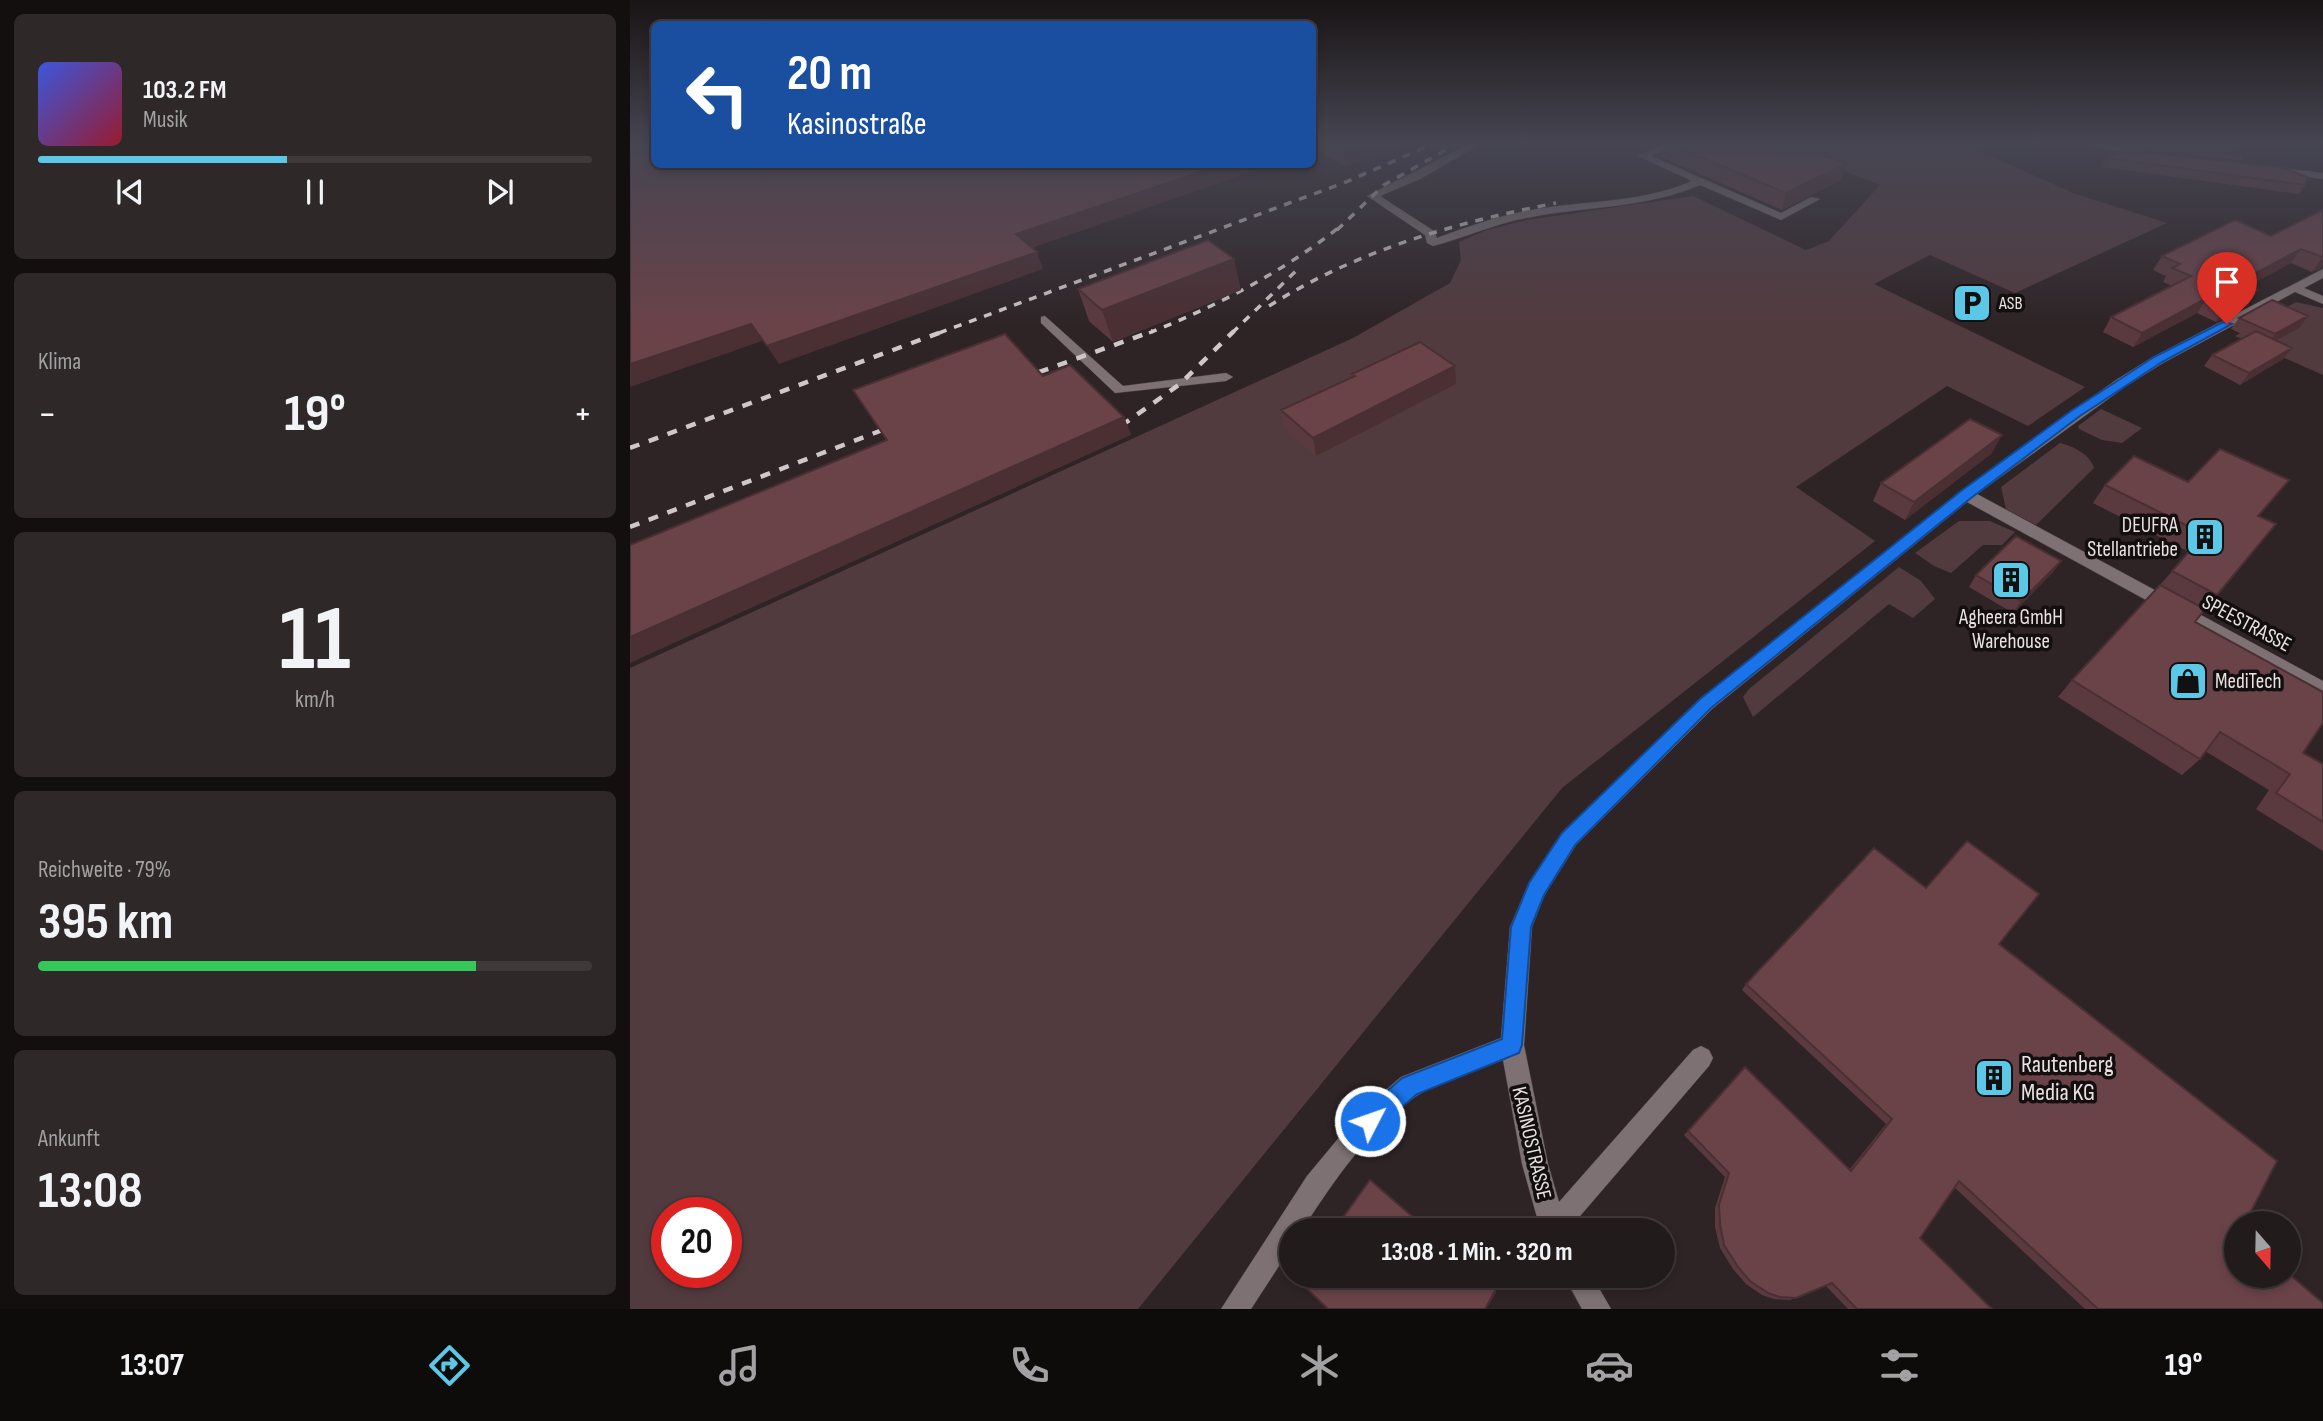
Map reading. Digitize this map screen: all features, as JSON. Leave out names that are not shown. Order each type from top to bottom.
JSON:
[{"type":"street","points":[[1385,204],[1430,233],[1433,243],[1489,223],[1527,214],[1601,204]]},
{"type":"street","points":[[1752,204],[1781,217],[1805,204]]},
{"type":"street","name":"KASINOSTRASSE","points":[[1550,1218],[1526,1128],[1512,1045],[1521,927],[1536,890],[1569,839],[1706,704],[1966,495],[2121,383],[2158,360],[2323,273]]},
{"type":"street","points":[[2295,288],[2323,300]]},
{"type":"street","points":[[1045,320],[1120,390],[1226,377]]},
{"type":"street","name":"SPEESTRASSE","points":[[1966,495],[2323,690]]},
{"type":"street","points":[[1235,1309],[1316,1185],[1370,1121],[1410,1086],[1512,1045]]},
{"type":"street","points":[[1563,1218],[1701,1058]]},
{"type":"street","points":[[1584,1288],[1597,1309]]},
{"type":"shaded area","points":[[1637,204],[1710,204],[1806,250],[1829,241],[1863,204],[2108,204],[2167,223],[2015,293],[1930,255],[1874,284],[2085,387],[2028,426],[1947,386],[1796,487],[1875,541],[1562,788],[1138,1309],[630,1309],[630,668],[1353,338],[1450,283],[1461,260],[1459,242],[1487,230],[1527,220]]},
{"type":"shaded area","points":[[2296,302],[2323,308],[2323,375],[2235,336]]},
{"type":"shaded area","points":[[2101,409],[2142,428],[2122,443],[2102,440],[2079,429],[2078,426]]},
{"type":"shaded area","points":[[2060,443],[2085,455],[2094,468],[2036,525],[2006,509],[2001,487]]},
{"type":"shaded area","points":[[1959,521],[1990,521],[2015,532],[2002,545],[1983,545],[1951,573],[1934,566],[1915,553]]},
{"type":"shaded area","points":[[1899,567],[1921,581],[1935,599],[1913,618],[1889,604],[1753,717],[1743,697],[1749,689]]},
{"type":"building","points":[[630,204],[1105,204],[1016,234],[1037,252],[767,346],[751,324],[630,364]]},
{"type":"building","points":[[2323,210],[2323,257],[2301,249],[2239,282],[2258,290],[2225,307],[2207,298],[2142,333],[2111,317],[2191,276],[2172,268],[2180,264],[2162,256],[2235,220],[2271,236]]},
{"type":"building","points":[[1208,240],[1234,259],[1102,310],[1078,289]]},
{"type":"building","points":[[2272,300],[2308,316],[2275,334],[2239,318]]},
{"type":"building","points":[[2256,331],[2292,348],[2249,373],[2212,355]]},
{"type":"building","points":[[1005,334],[1043,376],[1070,365],[1124,417],[630,637],[630,545],[887,440],[853,390]]},
{"type":"building","points":[[1420,342],[1455,366],[1313,438],[1281,410],[1355,376],[1352,374]]},
{"type":"building","points":[[1970,419],[2002,435],[1914,502],[1881,483]]},
{"type":"building","name":"DEUFRA Stellantriebe","points":[[2220,449],[2289,480],[2258,516],[2276,524],[2217,595],[2172,571],[2204,534],[2105,485],[2134,456],[2188,482]]},
{"type":"building","name":"Agheera GmbH Warehouse","points":[[2016,536],[2061,561],[2021,601],[1976,575]]},
{"type":"building","points":[[2160,585],[2205,609],[2195,622],[2323,692],[2323,723],[2303,753],[2323,764],[2323,822],[2276,793],[2290,774],[2220,732],[2200,759],[2072,680]]},
{"type":"building","name":"Rautenberg Media KG","points":[[1967,841],[2039,894],[1999,944],[2277,1161],[2251,1211],[2224,1211],[2224,1288],[2301,1288],[2301,1284],[2323,1303],[2323,1309],[2098,1309],[1959,1181],[1920,1238],[1992,1309],[1857,1309],[1832,1283],[1796,1298],[1768,1293],[1750,1281],[1724,1245],[1719,1205],[1729,1173],[1688,1131],[1745,1067],[1851,1171],[1892,1119],[1746,984],[1874,848],[1926,888]]},
{"type":"building","points":[[1370,1180],[1414,1218],[1343,1218]]},
{"type":"building","points":[[1306,1288],[1496,1289],[1485,1309],[1328,1309]]},
{"type":"railway","points":[[939,333],[1286,204]]},
{"type":"railway","points":[[1337,230],[1364,204]]},
{"type":"railway","points":[[1269,306],[1303,286],[1372,254],[1444,230],[1551,204]]},
{"type":"railway","points":[[1149,333],[1250,286],[1297,258],[1342,225]]},
{"type":"railway","points":[[1232,333],[1300,267]]},
{"type":"railway","points":[[630,448],[944,331]]},
{"type":"railway","points":[[1020,379],[1153,331]]},
{"type":"railway","points":[[1121,426],[1180,384],[1234,331]]},
{"type":"railway","points":[[630,527],[898,424]]},
{"type":"place","name":"ASB","points":[[1972,303]]},
{"type":"place","name":"DEUFRA Stellantriebe","points":[[2205,537]]},
{"type":"place","name":"Agheera GmbH Warehouse","points":[[2011,580]]},
{"type":"place","name":"MediTech","points":[[2188,681]]},
{"type":"place","name":"Rautenberg Media KG","points":[[1994,1078]]},
{"type":"route","points":[[1370,1121],[1410,1086],[1512,1045],[1521,927],[1536,890],[1569,839],[1615,790],[1706,704],[1966,495],[2075,414],[2158,360],[2227,324]]}]
